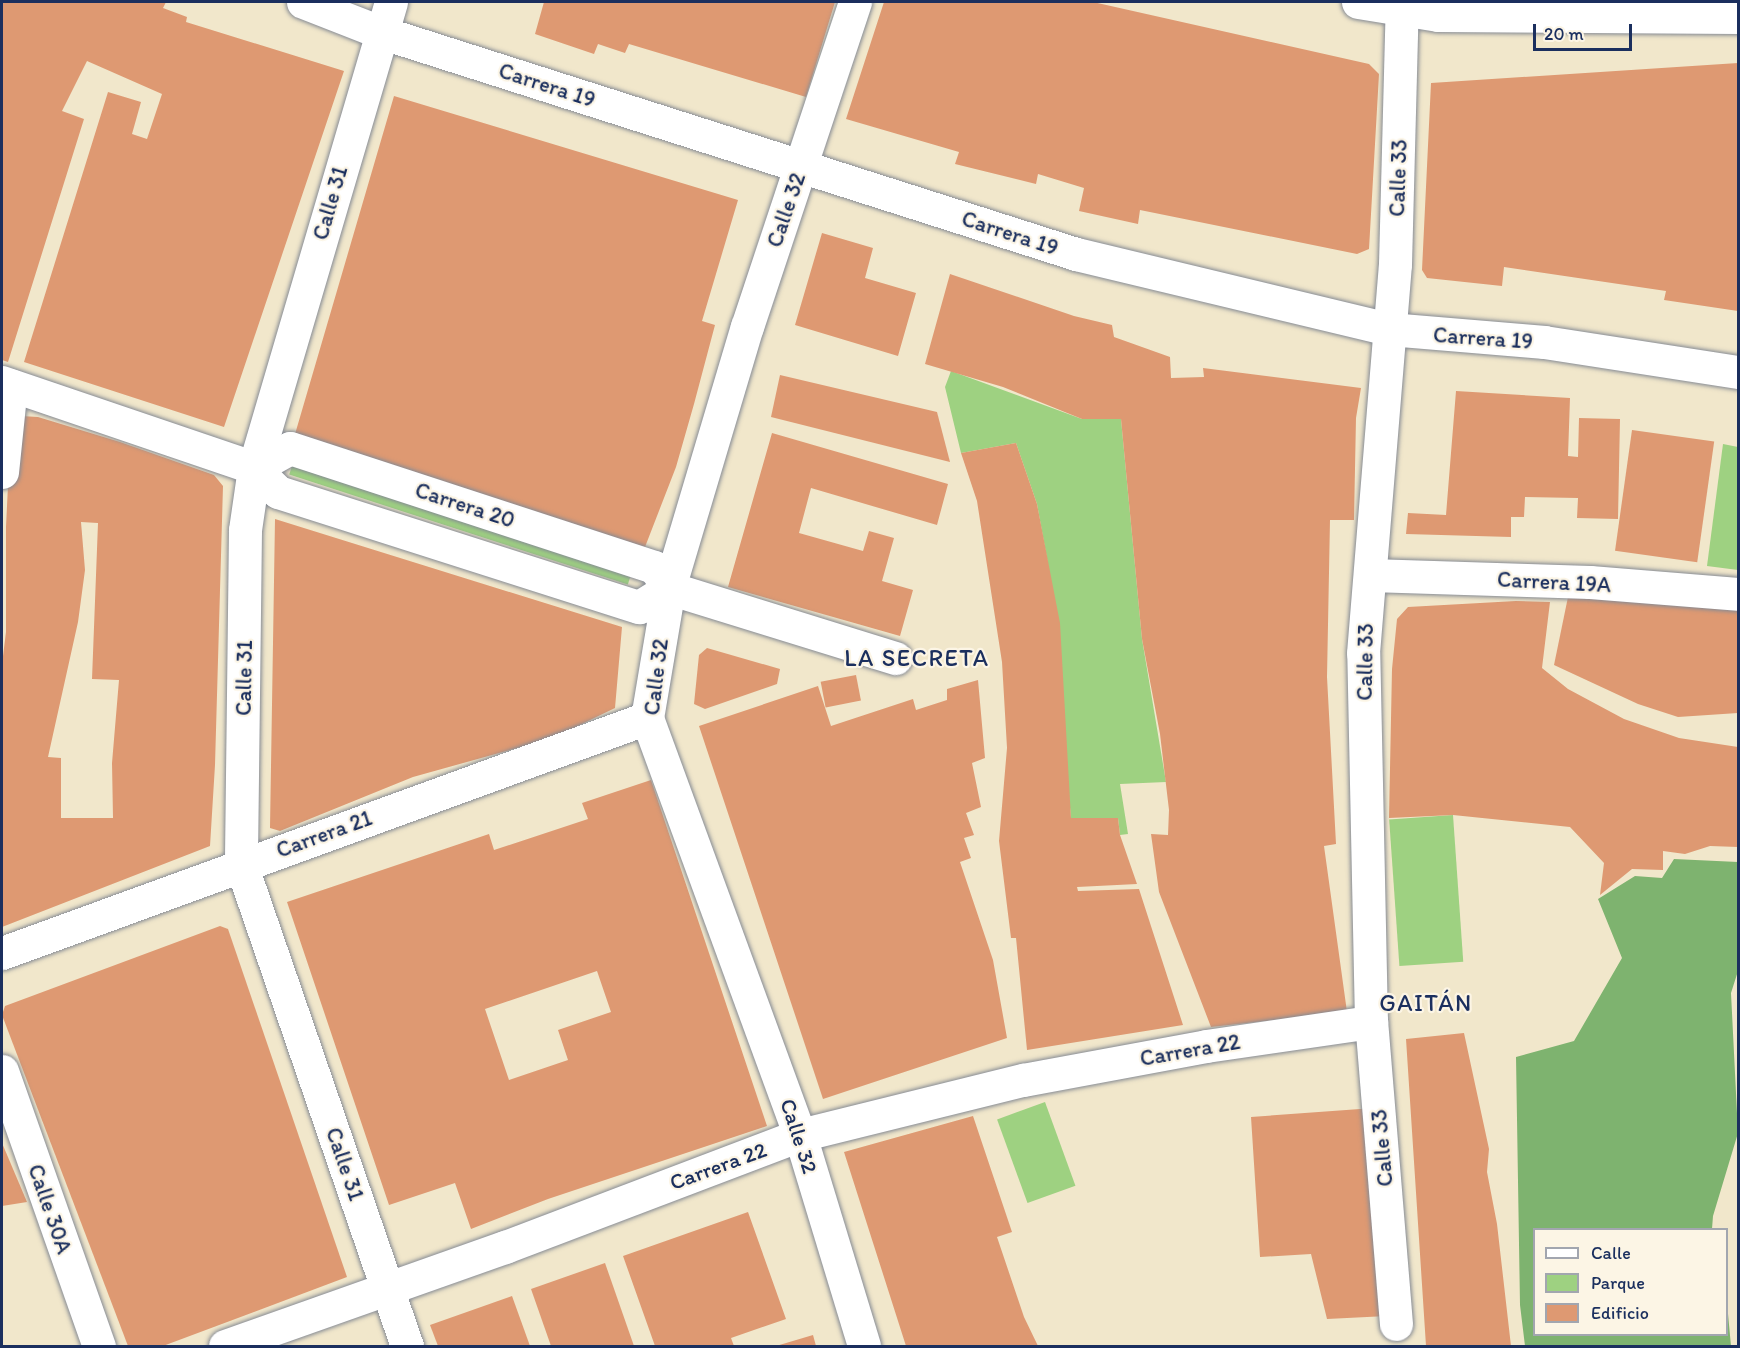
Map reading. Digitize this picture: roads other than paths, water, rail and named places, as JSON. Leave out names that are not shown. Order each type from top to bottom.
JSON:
[{"type":"street","name":"Carrera 19","points":[[303,2],[380,32],[1076,254],[1389,329],[1544,342],[1738,372]]},
{"type":"street","name":"Calle 31","points":[[391,2],[380,32],[254,468],[245,530],[241,864],[407,1347]]},
{"type":"street","name":"Calle 32","points":[[855,2],[747,326],[669,588],[647,718],[800,1136],[864,1347]]},
{"type":"street","points":[[1358,2],[1404,6],[1438,15],[1738,17]]},
{"type":"street","name":"Calle 33","points":[[1396,1324],[1371,1022],[1363,653],[1389,329],[1404,6]]},
{"type":"street","points":[[2,472],[6,383]]},
{"type":"street","name":"Carrera 20","points":[[6,383],[254,468],[278,492],[639,607],[669,588],[654,567],[290,448],[254,468]]},
{"type":"street","name":"Carrera 19A","points":[[1370,575],[1590,582],[1738,594]]},
{"type":"street","points":[[669,588],[895,658]]},
{"type":"street","name":"Carrera 21","points":[[2,953],[241,864],[647,718]]},
{"type":"street","name":"Carrera 22","points":[[225,1347],[387,1286],[505,1247],[800,1136],[1023,1080],[1206,1046],[1371,1022]]},
{"type":"street","name":"Calle 30A","points":[[2,1071],[99,1347]]},
{"type":"district","name":"LA SECRETA","points":[[917,658]]},
{"type":"district","name":"GAITÁN","points":[[1426,1003]]}]
